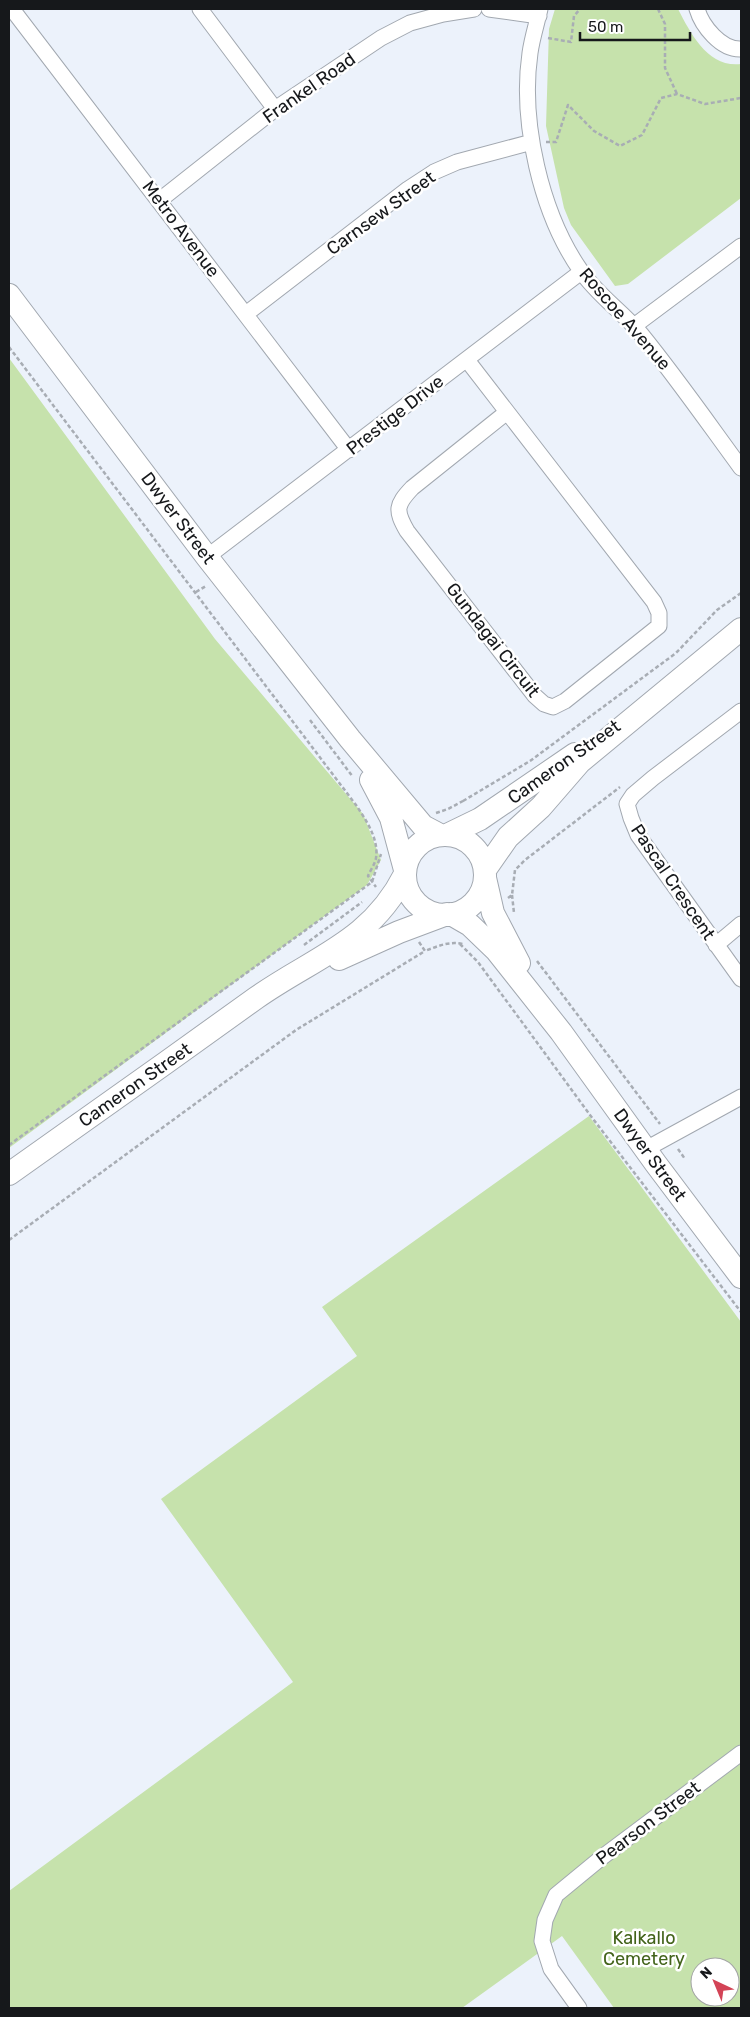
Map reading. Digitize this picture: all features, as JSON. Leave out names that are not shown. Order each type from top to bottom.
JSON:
[{"type":"street","name":"Metro Avenue","points":[[12,9],[160,200],[349,450]]},
{"type":"street","points":[[200,9],[276,110]]},
{"type":"street","name":"Frankel Road","points":[[160,200],[276,110],[381,38],[408,16],[443,14],[474,9]]},
{"type":"street","points":[[488,9],[540,12]]},
{"type":"street","points":[[697,9],[722,44],[741,49]]},
{"type":"street","name":"Roscoe Avenue","points":[[540,12],[530,54],[529,130],[542,188],[555,223],[581,272],[634,326],[657,353],[741,468]]},
{"type":"street","name":"Carnsew Street","points":[[246,314],[408,189],[434,172],[457,162],[532,142]]},
{"type":"street","points":[[634,326],[741,246]]},
{"type":"street","name":"Prestige Drive","points":[[207,557],[581,272]]},
{"type":"street","name":"Dwyer Street","points":[[9,295],[207,557],[350,739],[423,826],[444,835]]},
{"type":"street","name":"Gundagai Circuit","points":[[466,360],[507,412],[654,602],[660,613],[659,626],[565,701],[553,707],[544,704],[535,696],[407,531],[398,511],[399,501],[412,488],[507,412]]},
{"type":"street","name":"Cameron Street","points":[[485,874],[508,837],[541,807],[580,762],[678,683],[741,629]]},
{"type":"street","name":"Cameron Street","points":[[444,835],[480,819],[678,683]]},
{"type":"street","name":"Pascal Crescent","points":[[741,711],[653,778],[627,804],[638,835],[741,979]]},
{"type":"street","name":"Dwyer Street","points":[[350,739],[391,818],[405,872]]},
{"type":"street","points":[[444,835],[458,837],[468,842],[479,854],[485,874],[482,891],[474,902],[463,910],[449,914],[437,914],[417,904],[408,890],[405,872],[408,860],[417,847],[430,838],[444,835]]},
{"type":"street","name":"Cameron Street","points":[[9,1174],[260,995],[344,944],[368,925],[394,895],[405,872]]},
{"type":"street","name":"Dwyer Street","points":[[485,874],[493,913],[511,951],[561,1032]]},
{"type":"street","name":"Dwyer Street","points":[[449,914],[467,936],[495,949],[561,1032],[741,1277]]},
{"type":"street","name":"Cameron Street","points":[[260,995],[382,939],[449,914]]},
{"type":"street","points":[[716,945],[741,924]]},
{"type":"street","points":[[646,1149],[741,1097]]},
{"type":"street","name":"Pearson Street","points":[[579,2008],[551,1969],[542,1941],[545,1920],[556,1895],[601,1858],[741,1753]]},
{"type":"path","points":[[534,36],[571,42],[574,16],[580,9]]},
{"type":"path","points":[[658,9],[665,24],[665,68],[677,94]]},
{"type":"path","points":[[532,142],[556,142],[568,105],[594,132],[620,146],[642,134],[661,98],[677,94],[705,104],[741,98]]},
{"type":"path","points":[[9,347],[356,805],[369,825],[375,844],[376,858],[368,876],[372,882]]},
{"type":"path","points":[[195,593],[207,585]]},
{"type":"path","points":[[463,801],[530,761],[676,653],[717,610],[741,593]]},
{"type":"path","points":[[306,715],[359,784]]},
{"type":"path","points":[[515,917],[512,895],[515,870],[525,860],[626,783]]},
{"type":"path","points":[[9,1145],[372,882],[382,853],[381,847]]},
{"type":"path","points":[[493,913],[512,895]]},
{"type":"path","points":[[467,936],[469,951],[590,1115],[741,1312]]},
{"type":"path","points":[[9,1240],[296,1030],[425,951]]},
{"type":"path","points":[[532,955],[685,1159]]},
{"type":"green space","points":[[555,9],[678,9],[695,38],[710,55],[719,61],[729,64],[741,64],[741,198],[628,284],[615,286],[571,225],[564,208],[546,126],[549,29]]},
{"type":"green space","points":[[9,358],[215,639],[363,814],[381,860],[367,885],[9,1148]]},
{"type":"green space","name":"Kalkallo Cemetery","points":[[589,1116],[741,1322],[741,2008],[614,2008],[562,1936],[462,2008],[9,2008],[9,1891],[293,1682],[161,1499],[357,1356],[322,1307]]}]
